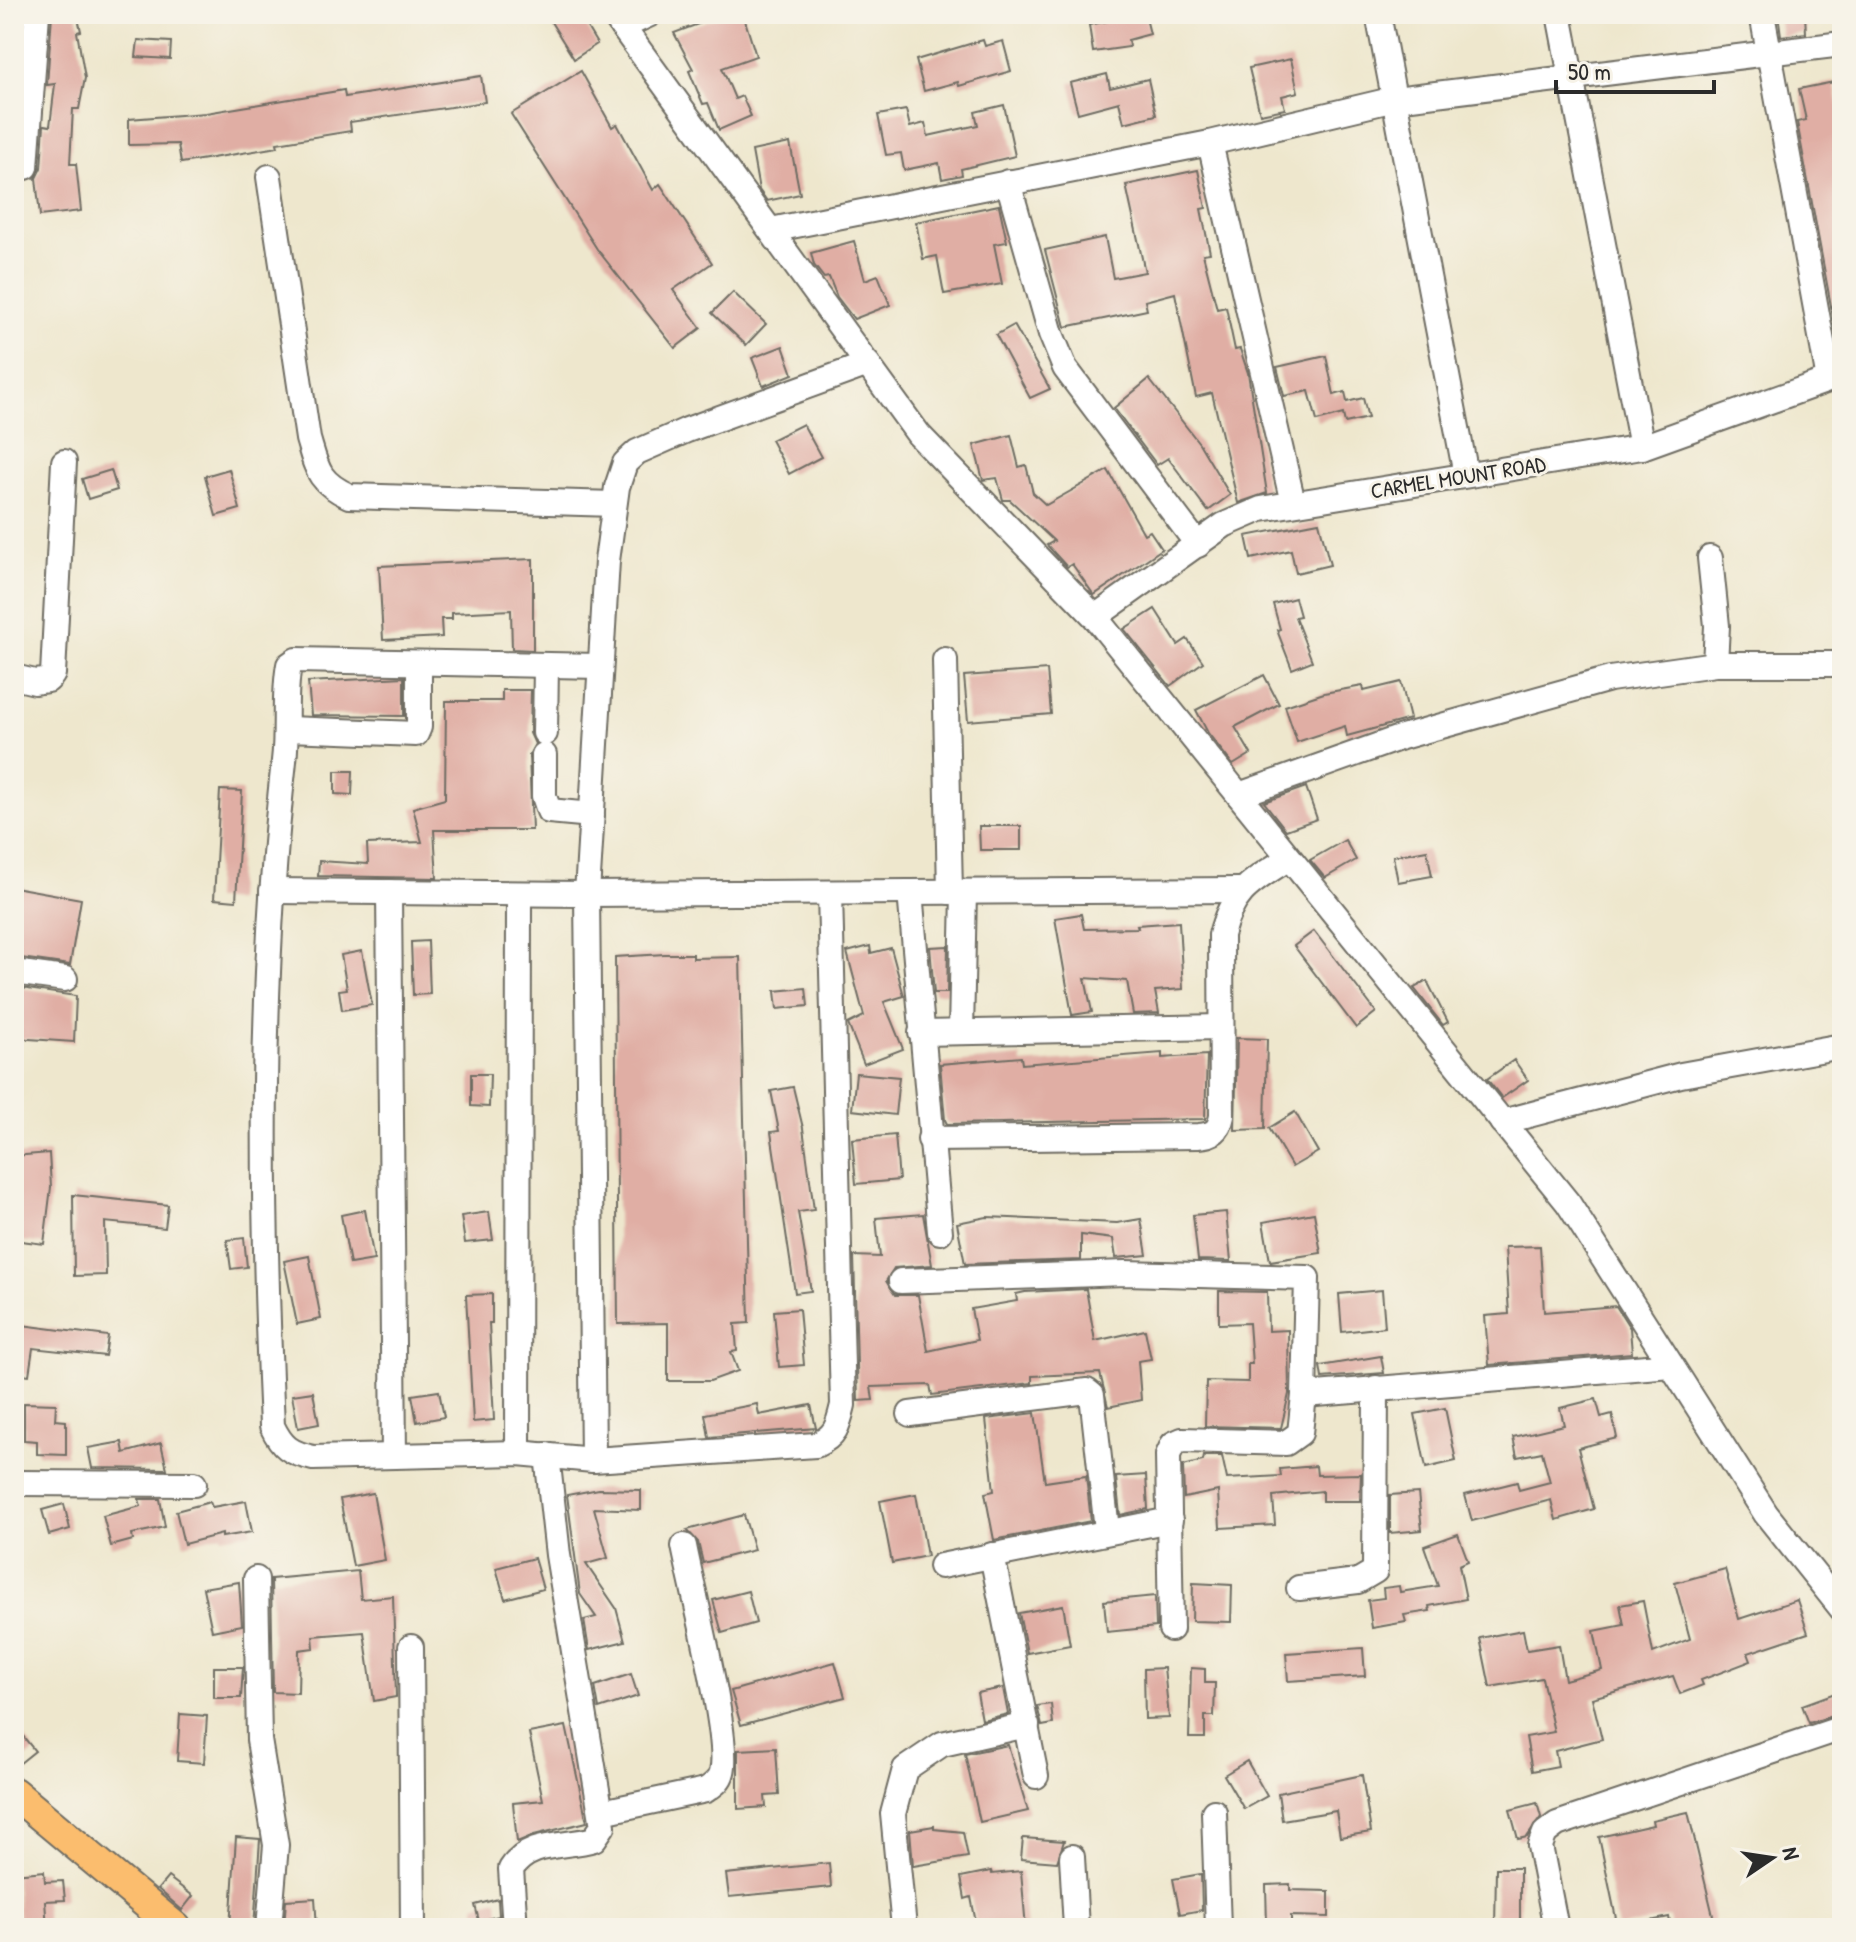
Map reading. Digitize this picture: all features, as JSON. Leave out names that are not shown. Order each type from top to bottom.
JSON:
[{"type":"main road","points":[[14,1793],[176,1928]]},
{"type":"street","points":[[26,167],[37,14]]},
{"type":"street","points":[[650,14],[618,21],[919,435],[1095,617],[1568,1203],[1766,1514],[1842,1609]]},
{"type":"street","points":[[1378,14],[1466,475]]},
{"type":"street","points":[[1559,14],[1642,447]]},
{"type":"street","points":[[1762,14],[1835,378]]},
{"type":"street","points":[[771,230],[1210,143],[1395,99],[1842,44]]},
{"type":"street","points":[[1210,143],[1293,503]]},
{"type":"street","points":[[269,177],[308,439],[317,469],[328,486],[349,496],[614,504]]},
{"type":"street","points":[[1008,182],[1051,334],[1065,368],[1198,545]]},
{"type":"street","points":[[593,1460],[587,894],[607,561],[614,504],[625,463],[637,452],[687,430],[868,364]]},
{"type":"street","name":"CARMEL MOUNT ROAD","points":[[1095,617],[1224,525],[1261,509],[1642,447],[1835,378]]},
{"type":"street","points":[[14,677],[35,682],[48,680],[53,674],[64,462]]},
{"type":"street","points":[[1710,558],[1717,626],[1715,664]]},
{"type":"street","points":[[600,666],[356,659],[293,661],[288,668],[288,729],[272,891],[263,1212],[272,1426],[280,1443],[292,1453],[313,1458],[518,1453],[593,1460],[816,1445],[832,1438],[838,1428],[843,1405],[830,893]]},
{"type":"street","points":[[945,660],[961,1032]]},
{"type":"street","points":[[288,729],[416,734],[419,723],[419,663]]},
{"type":"street","points":[[1239,795],[1402,737],[1610,679],[1715,664],[1842,664]]},
{"type":"street","points":[[546,665],[544,796],[549,811],[592,815]]},
{"type":"street","points":[[930,1139],[1211,1135],[1219,1128],[1222,1116],[1221,935],[1241,890],[1289,858]]},
{"type":"street","points":[[272,891],[587,894],[1241,890]]},
{"type":"street","points":[[389,892],[394,1456]]},
{"type":"street","points":[[910,892],[940,1232]]},
{"type":"street","points":[[518,1453],[519,894]]},
{"type":"street","points":[[14,972],[65,979]]},
{"type":"street","points":[[921,1033],[1221,1027]]},
{"type":"street","points":[[1502,1122],[1681,1075],[1842,1046]]},
{"type":"street","points":[[901,1281],[1125,1273],[1307,1278],[1300,1433],[1286,1443],[1182,1440],[1173,1444],[1168,1455],[1171,1629]]},
{"type":"street","points":[[1304,1395],[1671,1365]]},
{"type":"street","points":[[1299,1588],[1358,1581],[1375,1571],[1376,1388]]},
{"type":"street","points":[[910,1414],[1087,1391],[1092,1395],[1107,1530]]},
{"type":"street","points":[[515,1928],[511,1869],[516,1861],[529,1850],[594,1839],[603,1826],[558,1555],[547,1455]]},
{"type":"street","points":[[14,1483],[194,1484]]},
{"type":"street","points":[[941,1566],[1107,1530],[1170,1520]]},
{"type":"street","points":[[602,1812],[706,1790],[718,1782],[723,1771],[716,1704],[684,1546]]},
{"type":"street","points":[[992,1555],[1036,1776]]},
{"type":"street","points":[[256,1579],[259,1740],[276,1845],[269,1928]]},
{"type":"street","points":[[411,1647],[413,1928]]},
{"type":"street","points":[[904,1928],[893,1814],[905,1769],[942,1744],[1027,1725]]},
{"type":"street","points":[[1556,1928],[1540,1846],[1545,1833],[1557,1824],[1842,1728]]},
{"type":"street","points":[[1214,1812],[1218,1928]]},
{"type":"street","points":[[1072,1857],[1076,1928]]},
{"type":"building","points":[[14,14],[22,14],[20,36],[14,36]]},
{"type":"building","points":[[52,14],[77,14],[81,31],[77,32],[85,78],[79,109],[73,109],[70,164],[76,164],[81,211],[40,216],[36,178],[41,168],[44,125],[50,126],[55,84],[47,85]]},
{"type":"building","points":[[546,14],[579,14],[597,44],[574,59]]},
{"type":"building","points":[[725,14],[743,14],[756,56],[722,68],[735,99],[742,96],[751,116],[719,130],[708,103],[703,104],[689,71],[693,69],[674,33]]},
{"type":"building","points":[[1126,14],[1145,14],[1150,34],[1128,40],[1129,47],[1093,52],[1089,25],[1127,17]]},
{"type":"building","points":[[1778,14],[1805,14],[1806,33],[1781,36]]},
{"type":"building","points":[[138,40],[171,42],[170,59],[136,57]]},
{"type":"building","points":[[983,40],[985,46],[1003,41],[1011,71],[959,86],[958,82],[924,91],[916,60]]},
{"type":"building","points":[[1291,59],[1298,92],[1282,96],[1285,109],[1260,114],[1249,68]]},
{"type":"building","points":[[581,71],[612,127],[617,124],[653,190],[660,184],[712,263],[673,290],[701,328],[675,348],[597,249],[511,114]]},
{"type":"building","points":[[1107,74],[1110,88],[1148,79],[1156,115],[1124,123],[1119,102],[1078,113],[1070,83]]},
{"type":"building","points":[[481,76],[485,102],[350,122],[351,131],[277,143],[278,147],[181,163],[178,144],[129,145],[129,119],[206,113],[344,90],[345,97]]},
{"type":"building","points":[[1834,82],[1842,120],[1842,333],[1836,333],[1797,122],[1806,120],[1799,89]]},
{"type":"building","points":[[1004,105],[1015,156],[961,169],[962,175],[942,179],[939,163],[904,170],[901,153],[886,155],[878,115],[906,110],[910,127],[925,123],[928,136],[978,125],[975,112]]},
{"type":"building","points":[[790,143],[800,194],[767,201],[759,190],[752,151]]},
{"type":"building","points":[[1198,170],[1206,208],[1201,209],[1210,253],[1203,254],[1217,309],[1226,307],[1235,350],[1240,349],[1248,373],[1267,493],[1238,503],[1212,393],[1196,397],[1175,293],[1145,301],[1147,310],[1065,327],[1045,250],[1105,237],[1113,278],[1145,272],[1126,185]]},
{"type":"building","points":[[999,205],[1007,242],[994,244],[1002,284],[944,294],[937,256],[923,259],[916,222]]},
{"type":"building","points":[[854,241],[865,280],[878,275],[890,305],[854,319],[837,297],[829,277],[824,278],[814,265],[811,253]]},
{"type":"building","points":[[733,292],[766,324],[746,345],[712,313]]},
{"type":"building","points":[[1014,325],[1050,389],[1030,398],[996,335]]},
{"type":"building","points":[[783,346],[793,374],[763,386],[752,358]]},
{"type":"building","points":[[1326,356],[1334,395],[1345,392],[1347,402],[1363,398],[1368,418],[1345,423],[1343,414],[1317,421],[1309,391],[1284,396],[1277,367]]},
{"type":"building","points":[[1149,379],[1199,443],[1230,495],[1208,511],[1168,458],[1157,465],[1114,408]]},
{"type":"building","points":[[803,424],[821,457],[789,474],[771,440]]},
{"type":"building","points":[[1011,435],[1019,467],[1026,465],[1033,493],[1046,505],[1108,470],[1144,534],[1150,531],[1162,549],[1094,595],[1072,564],[1067,567],[1047,545],[1054,541],[1010,500],[1003,500],[997,478],[983,480],[974,445]]},
{"type":"building","points":[[229,469],[240,509],[216,516],[205,476]]},
{"type":"building","points":[[111,470],[117,490],[88,499],[82,479]]},
{"type":"building","points":[[1319,522],[1330,565],[1296,573],[1291,550],[1251,559],[1246,536]]},
{"type":"building","points":[[533,559],[533,650],[512,649],[511,610],[452,613],[452,619],[441,619],[442,637],[383,640],[379,566]]},
{"type":"building","points":[[1295,598],[1300,616],[1295,617],[1312,661],[1292,669],[1277,630],[1280,629],[1273,604]]},
{"type":"building","points":[[1155,609],[1178,645],[1187,639],[1203,662],[1170,686],[1124,629]]},
{"type":"building","points":[[1047,670],[1051,714],[968,721],[964,676]]},
{"type":"building","points":[[1264,675],[1279,704],[1235,727],[1251,754],[1233,765],[1208,733],[1196,710]]},
{"type":"building","points":[[404,677],[404,716],[311,715],[308,682]]},
{"type":"building","points":[[1401,682],[1410,719],[1347,736],[1345,726],[1297,742],[1285,706],[1324,693],[1363,686],[1364,691]]},
{"type":"building","points":[[502,690],[531,690],[530,733],[535,744],[529,755],[532,830],[434,830],[437,878],[318,876],[319,861],[368,864],[367,844],[422,842],[413,808],[445,799],[446,701],[502,701]]},
{"type":"building","points":[[335,771],[353,771],[352,795],[335,794]]},
{"type":"building","points":[[1306,787],[1317,819],[1286,830],[1264,802]]},
{"type":"building","points":[[220,790],[242,791],[236,901],[214,899]]},
{"type":"building","points":[[979,826],[1021,826],[1021,850],[980,850]]},
{"type":"building","points":[[1345,840],[1356,860],[1325,878],[1310,860]]},
{"type":"building","points":[[1427,850],[1432,876],[1398,882],[1393,856]]},
{"type":"building","points":[[14,887],[81,899],[70,965],[14,957]]},
{"type":"building","points":[[1081,914],[1084,929],[1138,928],[1137,925],[1179,922],[1183,989],[1155,991],[1159,1013],[1133,1014],[1127,981],[1085,978],[1092,1012],[1072,1015],[1055,918]]},
{"type":"building","points":[[1314,931],[1376,1012],[1356,1028],[1294,946]]},
{"type":"building","points":[[428,941],[430,994],[413,995],[411,942]]},
{"type":"building","points":[[870,946],[871,953],[891,948],[904,996],[884,1002],[903,1049],[864,1064],[848,1024],[864,1016],[847,952]]},
{"type":"building","points":[[948,946],[947,993],[934,993],[930,947]]},
{"type":"building","points":[[362,951],[372,1005],[342,1010],[339,990],[347,989],[341,955]]},
{"type":"building","points":[[693,954],[693,958],[740,957],[749,1323],[735,1324],[737,1351],[731,1352],[738,1371],[710,1381],[668,1381],[668,1323],[618,1324],[615,957]]},
{"type":"building","points":[[1427,981],[1448,1022],[1443,1025],[1414,988]]},
{"type":"building","points":[[14,987],[76,996],[74,1042],[14,1038]]},
{"type":"building","points":[[806,988],[808,1006],[777,1009],[775,991]]},
{"type":"building","points":[[1237,1038],[1267,1039],[1265,1129],[1235,1130]]},
{"type":"building","points":[[1162,1053],[1162,1058],[1207,1055],[1205,1119],[947,1124],[945,1120],[940,1064],[1021,1057],[1022,1064]]},
{"type":"building","points":[[1514,1060],[1528,1080],[1502,1098],[1487,1079]]},
{"type":"building","points":[[856,1073],[899,1077],[895,1115],[852,1110]]},
{"type":"building","points":[[471,1074],[490,1074],[489,1107],[471,1106]]},
{"type":"building","points":[[793,1087],[803,1128],[814,1210],[798,1212],[811,1291],[795,1293],[771,1132],[779,1131],[771,1091]]},
{"type":"building","points":[[1295,1112],[1318,1152],[1292,1167],[1269,1128]]},
{"type":"building","points":[[895,1135],[899,1180],[856,1184],[852,1139]]},
{"type":"building","points":[[49,1153],[51,1187],[44,1244],[14,1240],[14,1156]]},
{"type":"building","points":[[73,1195],[168,1205],[165,1228],[105,1222],[106,1275],[74,1276]]},
{"type":"building","points":[[365,1210],[374,1260],[350,1264],[341,1215]]},
{"type":"building","points":[[489,1212],[493,1240],[465,1243],[461,1216]]},
{"type":"building","points":[[1226,1212],[1231,1261],[1198,1260],[1193,1215]]},
{"type":"building","points":[[1314,1213],[1321,1253],[1270,1261],[1263,1222]]},
{"type":"building","points":[[923,1214],[932,1265],[894,1268],[886,1281],[895,1295],[918,1295],[928,1351],[977,1340],[971,1309],[1017,1301],[1016,1294],[1025,1292],[1086,1289],[1095,1341],[1145,1330],[1151,1359],[1138,1361],[1141,1400],[1108,1407],[1100,1373],[1032,1376],[1032,1383],[932,1395],[930,1385],[871,1387],[873,1400],[858,1401],[854,1256],[880,1257],[876,1218]]},
{"type":"building","points":[[987,1217],[1117,1223],[1141,1219],[1147,1255],[1116,1258],[1113,1239],[1081,1235],[1081,1260],[965,1264],[957,1223]]},
{"type":"building","points":[[244,1238],[247,1267],[231,1269],[227,1240]]},
{"type":"building","points":[[1540,1246],[1544,1312],[1616,1306],[1630,1328],[1632,1353],[1489,1365],[1485,1316],[1509,1314],[1505,1247]]},
{"type":"building","points":[[309,1256],[321,1319],[297,1324],[284,1261]]},
{"type":"building","points":[[1382,1290],[1385,1327],[1342,1332],[1339,1294]]},
{"type":"building","points":[[1219,1291],[1267,1292],[1268,1331],[1288,1330],[1289,1394],[1281,1428],[1205,1426],[1206,1381],[1248,1382],[1248,1364],[1252,1364],[1249,1323],[1219,1324]]},
{"type":"building","points":[[492,1294],[492,1323],[489,1323],[494,1420],[473,1422],[466,1295]]},
{"type":"building","points":[[799,1309],[804,1365],[779,1367],[774,1311]]},
{"type":"building","points":[[14,1324],[108,1336],[105,1356],[33,1348],[29,1375],[14,1373]]},
{"type":"building","points":[[1381,1356],[1384,1373],[1322,1378],[1320,1366]]},
{"type":"building","points":[[439,1391],[444,1417],[417,1422],[412,1395]]},
{"type":"building","points":[[313,1392],[319,1424],[298,1428],[292,1395]]},
{"type":"building","points":[[1596,1399],[1601,1417],[1612,1414],[1617,1438],[1578,1448],[1594,1509],[1556,1520],[1551,1500],[1472,1521],[1465,1495],[1517,1482],[1519,1490],[1550,1482],[1542,1452],[1517,1457],[1513,1437],[1564,1425],[1560,1408]]},
{"type":"building","points":[[24,1403],[56,1404],[55,1420],[66,1421],[66,1455],[37,1454],[37,1441],[24,1440]]},
{"type":"building","points":[[757,1404],[759,1415],[811,1405],[816,1428],[709,1437],[705,1414]]},
{"type":"building","points":[[1445,1408],[1456,1461],[1426,1468],[1415,1414]]},
{"type":"building","points":[[1035,1413],[1045,1482],[1086,1476],[1091,1521],[994,1540],[985,1493],[994,1491],[986,1419]]},
{"type":"building","points":[[122,1442],[124,1453],[161,1443],[167,1469],[92,1468],[88,1448]]},
{"type":"building","points":[[1204,1456],[1222,1456],[1227,1479],[1281,1476],[1280,1469],[1316,1466],[1317,1475],[1361,1474],[1360,1501],[1322,1501],[1322,1491],[1273,1496],[1275,1525],[1220,1528],[1218,1491],[1184,1498],[1183,1466],[1203,1461]]},
{"type":"building","points":[[1146,1475],[1148,1509],[1120,1515],[1116,1477]]},
{"type":"building","points":[[599,1489],[641,1490],[641,1510],[594,1508],[608,1558],[586,1564],[616,1608],[625,1641],[589,1650],[584,1620],[596,1617],[580,1594],[567,1495]]},
{"type":"building","points":[[373,1493],[385,1560],[353,1566],[340,1499]]},
{"type":"building","points":[[1418,1493],[1422,1530],[1390,1533],[1390,1495]]},
{"type":"building","points":[[916,1494],[927,1556],[892,1563],[880,1501]]},
{"type":"building","points":[[139,1499],[160,1499],[165,1527],[132,1534],[133,1540],[111,1546],[103,1516],[141,1506]]},
{"type":"building","points":[[246,1501],[252,1532],[222,1537],[222,1534],[184,1544],[176,1511],[210,1502],[212,1507]]},
{"type":"building","points":[[64,1504],[70,1529],[49,1535],[42,1510]]},
{"type":"building","points":[[744,1515],[754,1550],[703,1563],[698,1542],[687,1530]]},
{"type":"building","points":[[1458,1534],[1468,1561],[1459,1565],[1466,1599],[1429,1606],[1430,1611],[1404,1615],[1406,1622],[1372,1628],[1368,1600],[1384,1598],[1383,1588],[1399,1586],[1400,1592],[1438,1586],[1424,1546]]},
{"type":"building","points":[[534,1558],[543,1589],[505,1599],[496,1568]]},
{"type":"building","points":[[1725,1569],[1739,1619],[1797,1600],[1808,1633],[1748,1653],[1751,1661],[1701,1680],[1703,1685],[1680,1694],[1673,1676],[1592,1698],[1602,1739],[1555,1751],[1558,1766],[1532,1771],[1526,1737],[1554,1732],[1542,1678],[1490,1687],[1480,1638],[1523,1630],[1527,1650],[1559,1645],[1565,1680],[1602,1670],[1594,1631],[1624,1625],[1620,1605],[1643,1601],[1653,1653],[1690,1639],[1675,1583]]},
{"type":"building","points":[[358,1571],[361,1599],[393,1596],[396,1697],[374,1701],[364,1632],[313,1636],[314,1648],[299,1650],[298,1693],[273,1692],[271,1579]]},
{"type":"building","points":[[239,1582],[242,1625],[212,1631],[203,1588]]},
{"type":"building","points":[[1193,1583],[1232,1585],[1231,1622],[1192,1621]]},
{"type":"building","points":[[748,1591],[756,1623],[722,1633],[713,1600]]},
{"type":"building","points":[[1155,1596],[1156,1627],[1107,1632],[1104,1601]]},
{"type":"building","points":[[1063,1605],[1070,1645],[1027,1653],[1019,1613]]},
{"type":"building","points":[[1363,1648],[1365,1676],[1288,1681],[1286,1653]]},
{"type":"building","points":[[835,1662],[845,1697],[741,1725],[731,1691]]},
{"type":"building","points":[[214,1667],[243,1667],[241,1698],[214,1698]]},
{"type":"building","points":[[1164,1668],[1169,1718],[1145,1719],[1144,1669]]},
{"type":"building","points":[[1191,1668],[1205,1669],[1205,1683],[1215,1683],[1214,1716],[1205,1716],[1205,1738],[1189,1738]]},
{"type":"building","points":[[631,1674],[638,1696],[599,1709],[595,1686]]},
{"type":"building","points":[[1003,1688],[1008,1714],[982,1720],[977,1693]]},
{"type":"building","points":[[1835,1693],[1842,1713],[1809,1723],[1802,1705]]},
{"type":"building","points":[[1051,1704],[1053,1724],[1042,1726],[1037,1706]]},
{"type":"building","points":[[180,1714],[207,1716],[204,1763],[177,1761]]},
{"type":"building","points":[[14,1725],[35,1751],[14,1768]]},
{"type":"building","points":[[566,1726],[587,1822],[517,1842],[513,1803],[543,1800],[529,1733]]},
{"type":"building","points":[[1008,1745],[1028,1811],[980,1822],[965,1754]]},
{"type":"building","points":[[776,1748],[779,1795],[765,1796],[766,1807],[738,1809],[738,1750]]},
{"type":"building","points":[[1247,1761],[1267,1796],[1244,1809],[1224,1775]]},
{"type":"building","points":[[1362,1775],[1371,1832],[1340,1837],[1336,1811],[1282,1820],[1278,1793]]},
{"type":"building","points":[[1537,1803],[1541,1817],[1527,1837],[1518,1839],[1510,1810]]},
{"type":"building","points":[[1688,1812],[1716,1928],[1671,1928],[1669,1917],[1618,1928],[1599,1837],[1653,1825],[1652,1820]]},
{"type":"building","points":[[934,1826],[934,1829],[963,1832],[968,1857],[913,1866],[910,1830]]},
{"type":"building","points":[[236,1837],[260,1839],[254,1928],[230,1928]]},
{"type":"building","points":[[1023,1838],[1064,1841],[1057,1862],[1021,1859]]},
{"type":"building","points":[[829,1863],[831,1887],[729,1897],[726,1874]]},
{"type":"building","points":[[1496,1868],[1520,1868],[1520,1928],[1495,1928]]},
{"type":"building","points":[[44,1871],[45,1882],[63,1881],[65,1900],[45,1901],[47,1928],[20,1928],[15,1874]]},
{"type":"building","points":[[991,1871],[992,1874],[1021,1871],[1026,1928],[977,1928],[971,1897],[965,1899],[961,1877]]},
{"type":"building","points":[[1201,1874],[1202,1910],[1180,1914],[1173,1879]]},
{"type":"building","points":[[168,1877],[193,1896],[182,1910],[158,1889]]},
{"type":"building","points":[[1290,1884],[1290,1890],[1329,1891],[1329,1917],[1291,1916],[1291,1926],[1267,1926],[1266,1885]]},
{"type":"building","points":[[315,1898],[317,1928],[284,1928],[286,1900]]},
{"type":"building","points":[[498,1899],[499,1916],[479,1921],[475,1905]]}]
